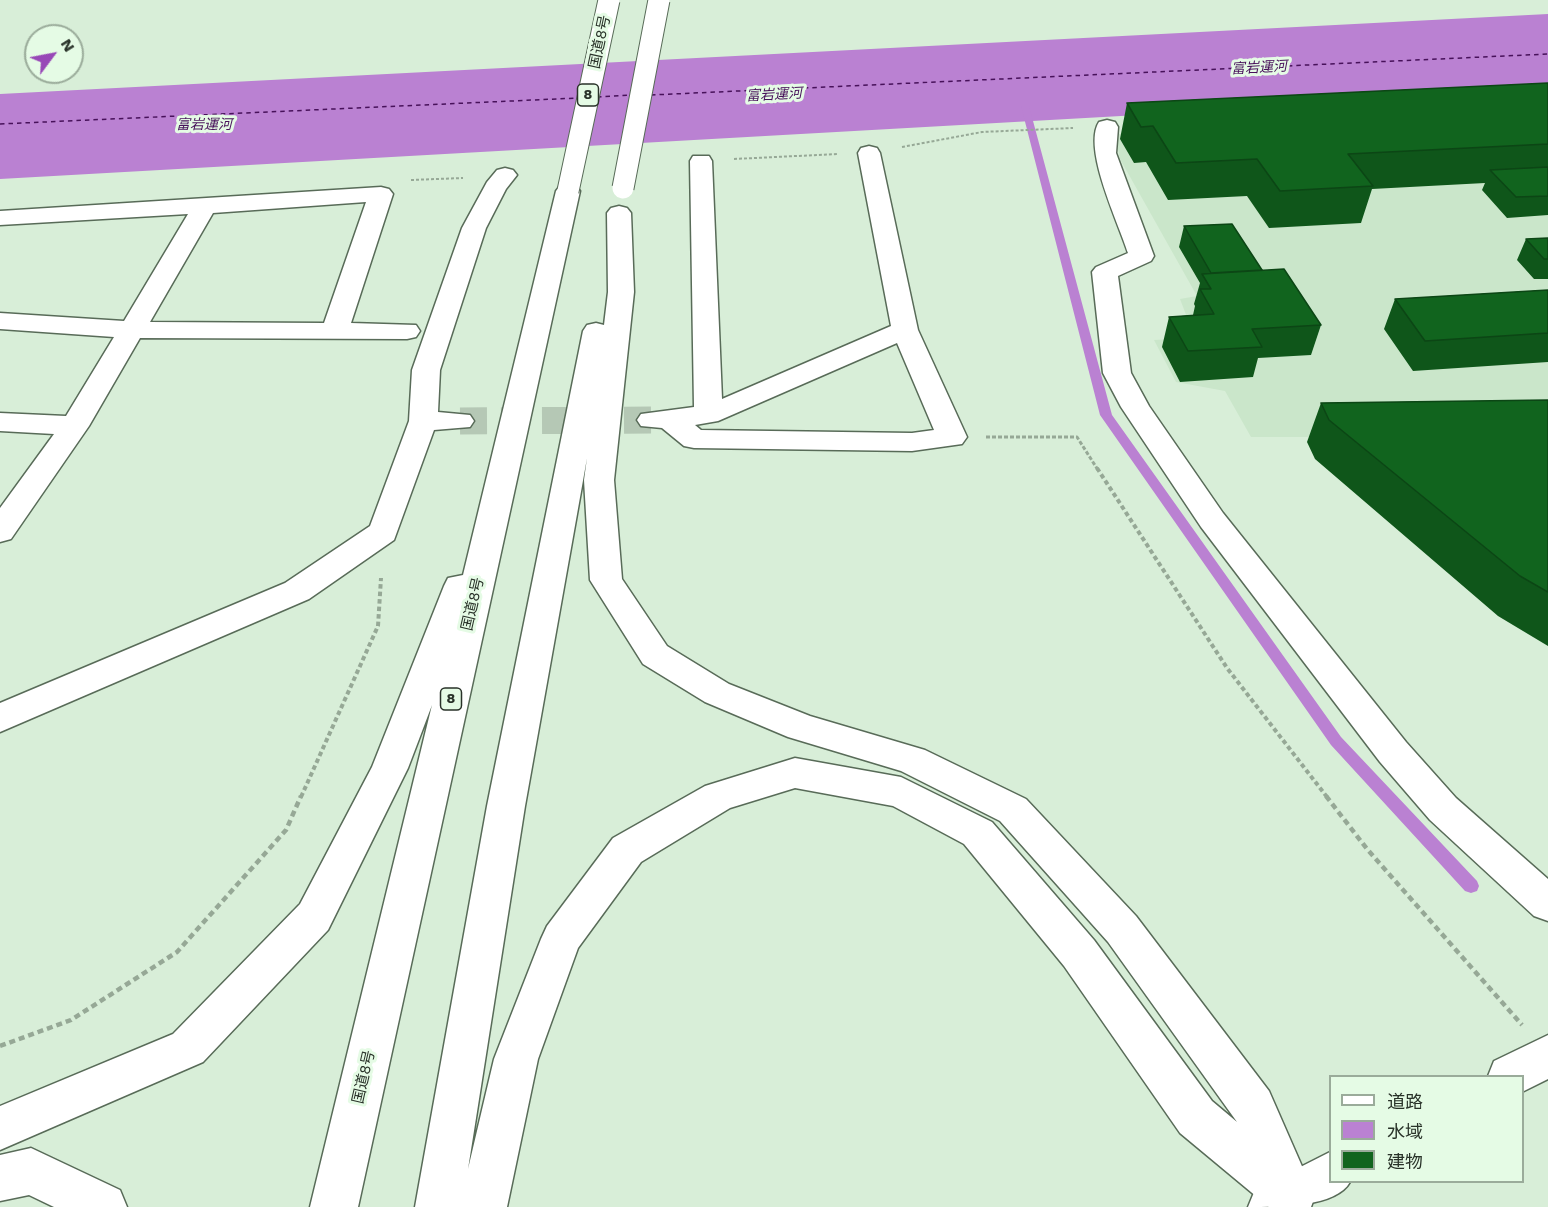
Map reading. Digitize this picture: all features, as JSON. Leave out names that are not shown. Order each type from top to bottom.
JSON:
[{"type":"main road","name":"国道8号","points":[[334,1207],[568,191],[609,0]]},
{"type":"main road","points":[[439,1207],[506,806],[659,0]]},
{"type":"main road","points":[[1102,127],[1105,153],[1142,256],[1105,272],[1118,373],[1135,406],[1212,520],[1393,752],[1443,809],[1548,904]]},
{"type":"main road","points":[[869,153],[905,330],[952,437],[912,442],[694,439],[659,419],[708,415],[905,330]]},
{"type":"main road","points":[[701,161],[708,415]]},
{"type":"main road","points":[[0,718],[297,591],[383,532],[423,421],[426,370],[474,228],[495,187],[505,176]]},
{"type":"main road","points":[[0,218],[381,194],[334,330]]},
{"type":"main road","points":[[621,200],[621,292],[599,480],[606,580],[656,655],[717,693],[801,727],[912,760],[1013,810],[1122,929],[1253,1106],[1298,1193]]},
{"type":"main road","points":[[0,531],[75,426],[205,206]]},
{"type":"main road","points":[[0,321],[132,330],[407,331]]},
{"type":"main road","points":[[423,421],[460,421]]},
{"type":"main road","points":[[0,422],[75,426]]},
{"type":"main road","points":[[0,1128],[188,1048],[314,917],[390,768],[502,476]]},
{"type":"main road","points":[[483,1207],[516,1059],[561,939],[627,850],[718,797],[795,773],[901,792],[978,834],[1079,953],[1196,1118],[1298,1193]]},
{"type":"main road","points":[[1511,1075],[1536,1042]]},
{"type":"main road","points":[[0,1178],[31,1171],[103,1207]]},
{"type":"path","points":[[982,132],[1102,127]]},
{"type":"path","points":[[952,437],[1077,437],[1234,677],[1367,849],[1536,1042]]},
{"type":"path","points":[[0,1046],[71,1020],[177,952],[286,830],[378,626],[383,532]]},
{"type":"shaded area","points":[[1548,114],[1548,437],[1251,437],[1225,391],[1176,382],[1154,340],[1195,338],[1180,299],[1197,296],[1120,159],[1115,134]]},
{"type":"water","name":"富岩運河","points":[[1548,14],[1548,92],[0,179],[0,94]]},
{"type":"building","points":[[1548,83],[1548,144],[1348,154],[1373,186],[1280,191],[1257,159],[1176,163],[1153,126],[1141,127],[1127,103]]},
{"type":"building","points":[[1548,167],[1548,196],[1516,197],[1490,170]]},
{"type":"building","points":[[1232,224],[1262,270],[1211,273],[1184,226]]},
{"type":"building","points":[[1548,238],[1548,259],[1544,259],[1526,239]]},
{"type":"building","points":[[1284,269],[1321,325],[1252,329],[1262,347],[1188,351],[1169,317],[1214,314],[1200,289],[1211,289],[1202,274]]},
{"type":"building","points":[[1548,290],[1548,333],[1425,341],[1395,299]]},
{"type":"building","points":[[1548,400],[1548,592],[1520,576],[1329,420],[1321,403]]},
{"type":"waterway","points":[[1025,106],[1106,415],[1336,741],[1471,886]]},
{"type":"ferry route","points":[[651,95],[1548,54]]},
{"type":"ferry route","points":[[597,97],[631,95]]},
{"type":"ferry route","points":[[0,124],[578,98]]},
{"type":"tunnel","points":[[460,421],[651,420]]}]
